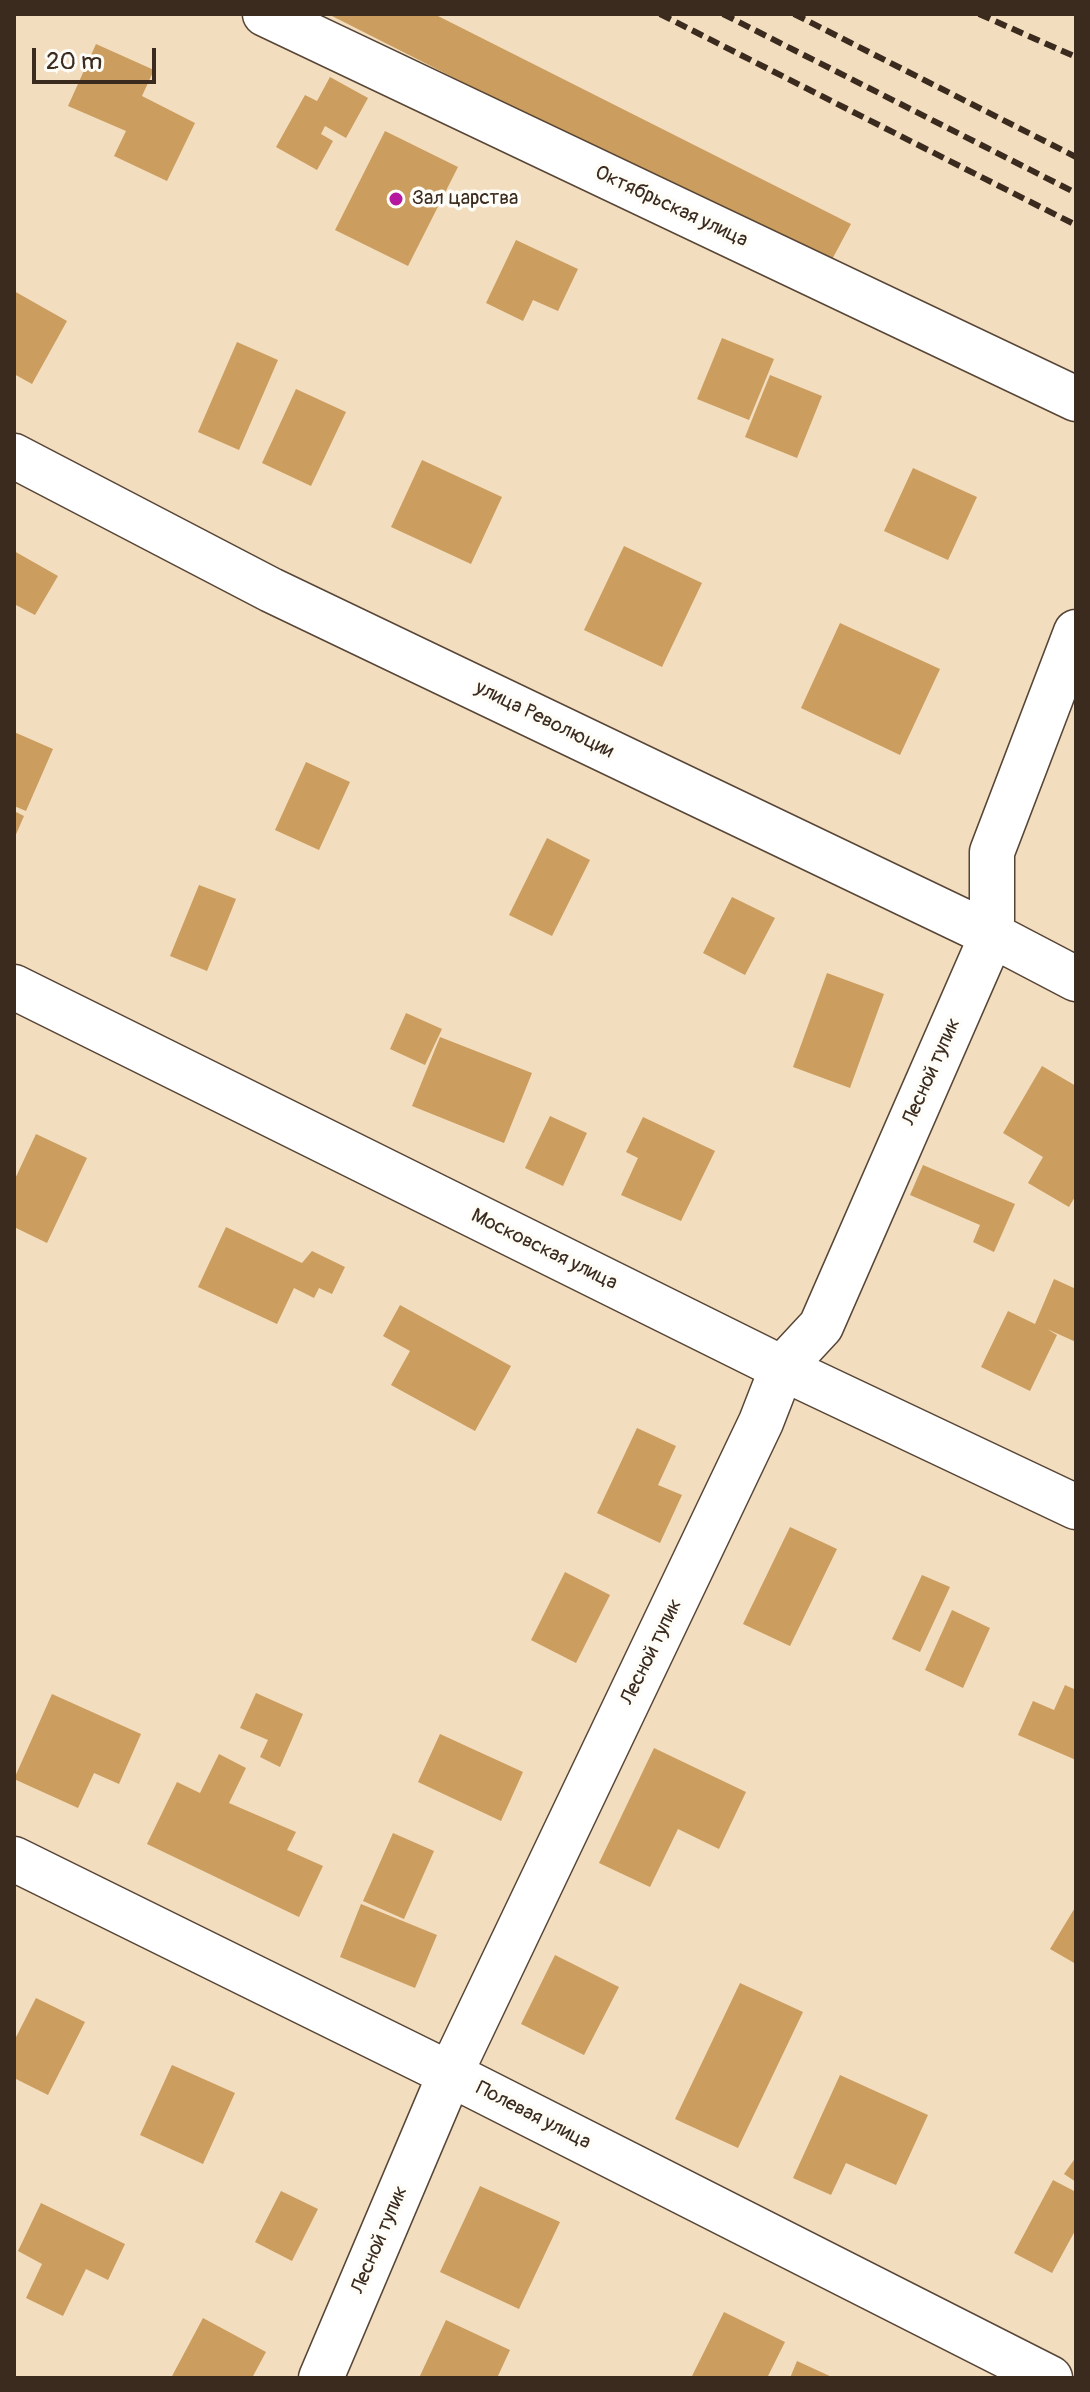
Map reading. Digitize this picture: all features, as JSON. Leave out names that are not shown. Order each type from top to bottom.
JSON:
[{"type":"street","name":"Октябрьская улица","points":[[265,14],[1076,399]]},
{"type":"street","name":"улица Революции","points":[[14,456],[271,590],[992,935],[1076,979]]},
{"type":"street","points":[[992,935],[992,852],[1076,632]]},
{"type":"street","name":"Лесной тупик","points":[[321,2378],[450,2074],[755,1437],[782,1368],[821,1326],[992,935]]},
{"type":"street","name":"Московская улица","points":[[14,987],[782,1368],[1076,1507]]},
{"type":"street","name":"Полевая улица","points":[[14,1859],[450,2074],[1050,2378]]},
{"type":"building","points":[[328,14],[434,14],[851,224],[828,267]]},
{"type":"building","points":[[96,44],[154,70],[142,96],[195,123],[167,181],[114,156],[126,131],[68,106]]},
{"type":"building","points":[[330,77],[368,98],[346,138],[325,126],[321,134],[333,141],[317,170],[276,147],[305,95],[317,101]]},
{"type":"building","name":"Зал царства","points":[[385,131],[458,167],[408,266],[335,230]]},
{"type":"building","points":[[516,240],[578,269],[558,311],[533,300],[523,321],[486,303]]},
{"type":"building","points":[[14,291],[67,321],[32,384],[14,374]]},
{"type":"building","points":[[722,338],[774,359],[749,420],[697,399]]},
{"type":"building","points":[[237,342],[278,360],[239,450],[198,432]]},
{"type":"building","points":[[770,375],[822,396],[797,458],[745,437]]},
{"type":"building","points":[[296,389],[346,412],[311,486],[262,463]]},
{"type":"building","points":[[422,460],[502,497],[471,564],[391,527]]},
{"type":"building","points":[[913,468],[977,497],[948,560],[884,531]]},
{"type":"building","points":[[624,546],[702,583],[662,667],[584,630]]},
{"type":"building","points":[[14,551],[58,576],[35,615],[14,604]]},
{"type":"building","points":[[840,623],[940,669],[900,755],[801,708]]},
{"type":"building","points":[[14,732],[53,749],[26,811],[14,806]]},
{"type":"building","points":[[306,762],[350,782],[319,850],[275,830]]},
{"type":"building","points":[[14,811],[24,816],[14,839]]},
{"type":"building","points":[[547,838],[590,860],[552,936],[509,915]]},
{"type":"building","points":[[199,885],[236,899],[207,971],[170,956]]},
{"type":"building","points":[[732,897],[775,918],[745,975],[703,953]]},
{"type":"building","points":[[827,973],[884,994],[850,1088],[793,1067]]},
{"type":"building","points":[[406,1013],[442,1029],[425,1065],[390,1049]]},
{"type":"building","points":[[440,1037],[532,1073],[504,1143],[412,1106]]},
{"type":"building","points":[[1042,1066],[1076,1086],[1076,1195],[1069,1207],[1028,1183],[1043,1157],[1003,1133]]},
{"type":"building","points":[[550,1116],[587,1133],[563,1186],[525,1168]]},
{"type":"building","points":[[643,1117],[715,1151],[681,1221],[621,1195],[638,1158],[626,1152]]},
{"type":"building","points":[[36,1134],[87,1158],[47,1243],[14,1227],[14,1181]]},
{"type":"building","points":[[923,1165],[1015,1204],[994,1252],[973,1242],[980,1225],[910,1195]]},
{"type":"building","points":[[226,1227],[302,1263],[312,1251],[345,1267],[332,1294],[319,1288],[314,1298],[294,1288],[277,1324],[198,1287]]},
{"type":"building","points":[[1054,1279],[1076,1289],[1076,1342],[1047,1329],[1057,1335],[1030,1391],[981,1367],[1008,1311],[1035,1324]]},
{"type":"building","points":[[400,1305],[511,1366],[475,1431],[391,1385],[410,1351],[383,1336]]},
{"type":"building","points":[[637,1428],[676,1446],[658,1485],[682,1495],[660,1543],[597,1513]]},
{"type":"building","points":[[790,1527],[837,1549],[790,1646],[743,1624]]},
{"type":"building","points":[[565,1572],[610,1595],[576,1663],[531,1640]]},
{"type":"building","points":[[922,1575],[950,1587],[920,1652],[892,1639]]},
{"type":"building","points":[[952,1610],[990,1628],[963,1688],[925,1670]]},
{"type":"building","points":[[1065,1685],[1076,1690],[1076,1760],[1018,1735],[1033,1701],[1054,1710]]},
{"type":"building","points":[[256,1693],[303,1714],[280,1767],[260,1757],[268,1740],[240,1728]]},
{"type":"building","points":[[52,1694],[141,1734],[119,1784],[94,1773],[78,1808],[14,1779]]},
{"type":"building","points":[[440,1734],[523,1772],[501,1821],[418,1782]]},
{"type":"building","points":[[654,1748],[746,1792],[719,1849],[678,1829],[650,1887],[599,1863]]},
{"type":"building","points":[[219,1754],[246,1768],[229,1803],[296,1832],[287,1850],[323,1866],[299,1917],[147,1844],[177,1782],[200,1793]]},
{"type":"building","points":[[393,1833],[434,1851],[404,1919],[363,1901]]},
{"type":"building","points":[[361,1904],[437,1935],[415,1988],[340,1957]]},
{"type":"building","points":[[1076,1906],[1076,1964],[1050,1949]]},
{"type":"building","points":[[555,1955],[619,1987],[584,2055],[521,2024]]},
{"type":"building","points":[[740,1983],[803,2012],[738,2148],[675,2119]]},
{"type":"building","points":[[36,1998],[85,2022],[48,2095],[14,2078],[14,2041]]},
{"type":"building","points":[[172,2065],[235,2093],[203,2164],[140,2135]]},
{"type":"building","points":[[840,2075],[928,2115],[896,2185],[846,2163],[831,2195],[793,2178]]},
{"type":"building","points":[[1076,2157],[1076,2182],[1064,2174]]},
{"type":"building","points":[[1053,2180],[1076,2192],[1076,2229],[1052,2273],[1014,2253]]},
{"type":"building","points":[[480,2186],[560,2222],[519,2309],[440,2272]]},
{"type":"building","points":[[281,2191],[318,2209],[292,2261],[255,2242]]},
{"type":"building","points":[[41,2203],[125,2244],[108,2280],[86,2269],[63,2316],[26,2298],[42,2264],[18,2251]]},
{"type":"building","points":[[724,2312],[785,2342],[767,2378],[691,2378]]},
{"type":"building","points":[[203,2318],[266,2352],[252,2378],[171,2378]]},
{"type":"building","points":[[446,2320],[510,2350],[497,2378],[419,2378]]},
{"type":"building","points":[[797,2361],[834,2378],[790,2378]]},
{"type":"railway","points":[[660,14],[1076,225]]},
{"type":"railway","points":[[723,14],[1076,193]]},
{"type":"railway","points":[[794,14],[1076,157]]},
{"type":"railway","points":[[979,14],[1076,57]]},
{"type":"place","name":"Зал царства","points":[[396,199]]}]
